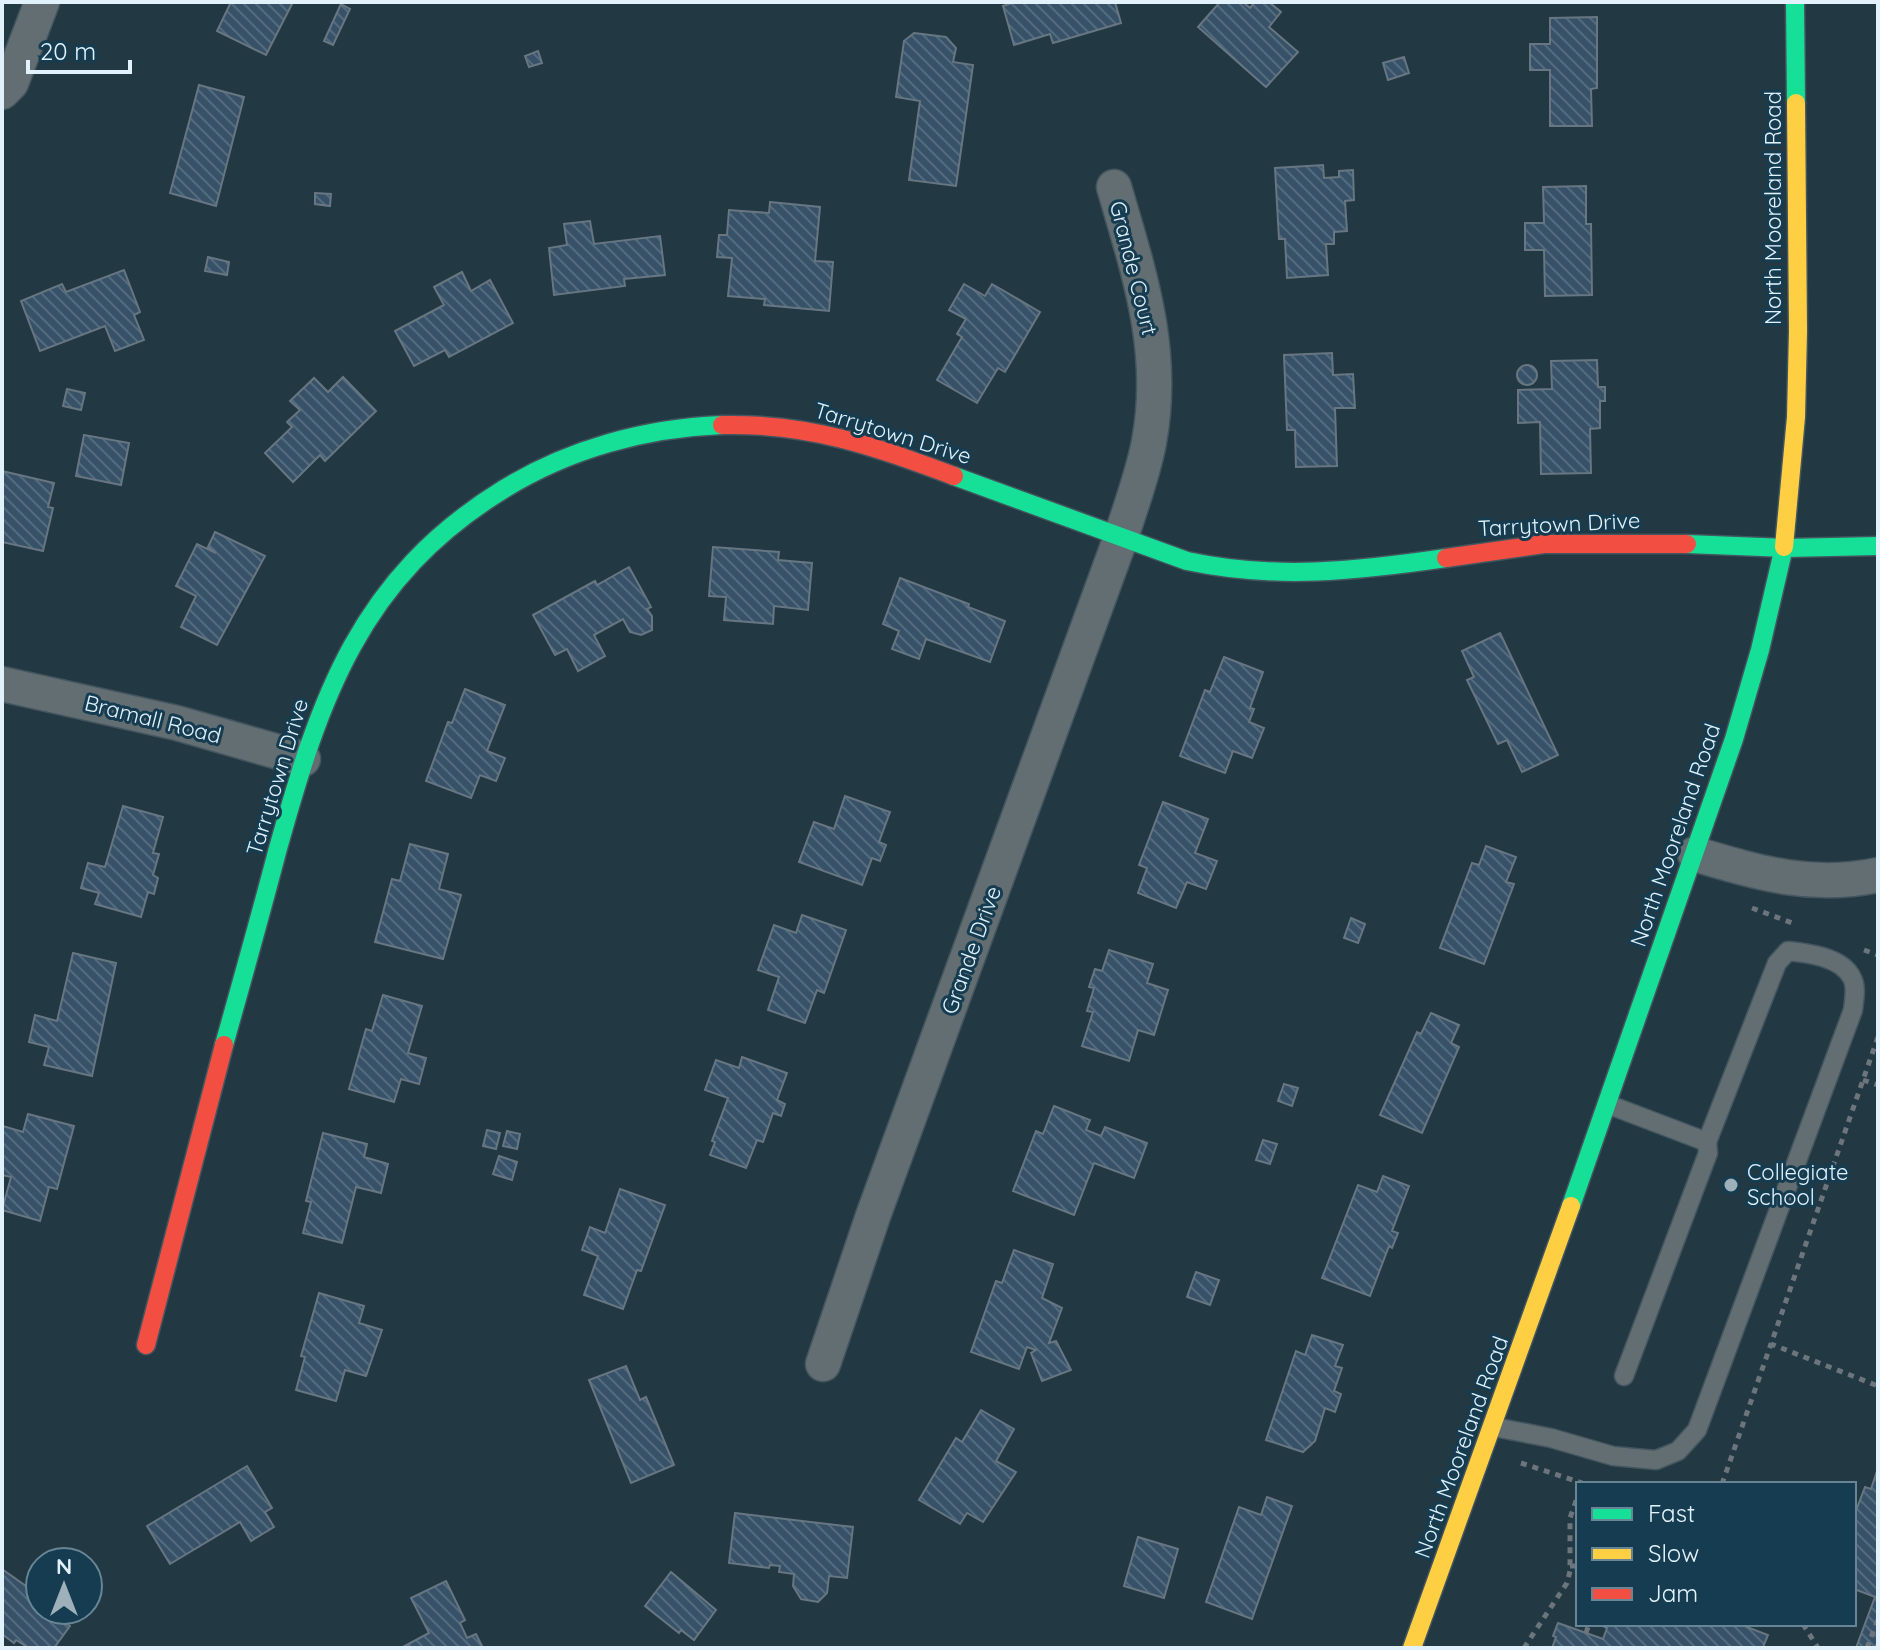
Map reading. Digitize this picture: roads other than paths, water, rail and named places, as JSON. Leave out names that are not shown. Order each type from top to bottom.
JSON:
[{"type":"street","points":[[2,92],[11,83],[42,2]]},
{"type":"street","name":"North Mooreland Road","points":[[1412,1648],[1494,1427],[1695,854],[1760,650],[1784,548],[1796,417],[1798,331],[1795,2]]},
{"type":"street","name":"Grande Court","points":[[1114,187],[1145,291],[1155,356],[1150,438],[1121,537]]},
{"type":"street","name":"Tarrytown Drive","points":[[146,1345],[303,759],[344,657],[392,585],[455,523],[495,494],[542,467],[595,445],[659,430],[733,423],[812,431],[939,470],[1187,561],[1224,569],[1290,574],[1362,570],[1544,544],[1650,543],[1784,548],[1878,546]]},
{"type":"street","name":"Grande Drive","points":[[823,1364],[873,1216],[1121,537]]},
{"type":"street","name":"Bramall Road","points":[[2,684],[177,723],[303,759]]},
{"type":"street","points":[[1695,854],[1773,876],[1819,882],[1878,875]]},
{"type":"lane","points":[[1494,1427],[1551,1438],[1613,1456],[1656,1460],[1678,1451],[1697,1430],[1853,1010],[1855,992],[1852,977],[1838,964],[1808,953],[1788,951],[1777,963],[1707,1142],[1708,1153],[1624,1376]]},
{"type":"lane","points":[[1607,1104],[1707,1142]]},
{"type":"place","name":"Collegiate School","points":[[1731,1185]]}]
